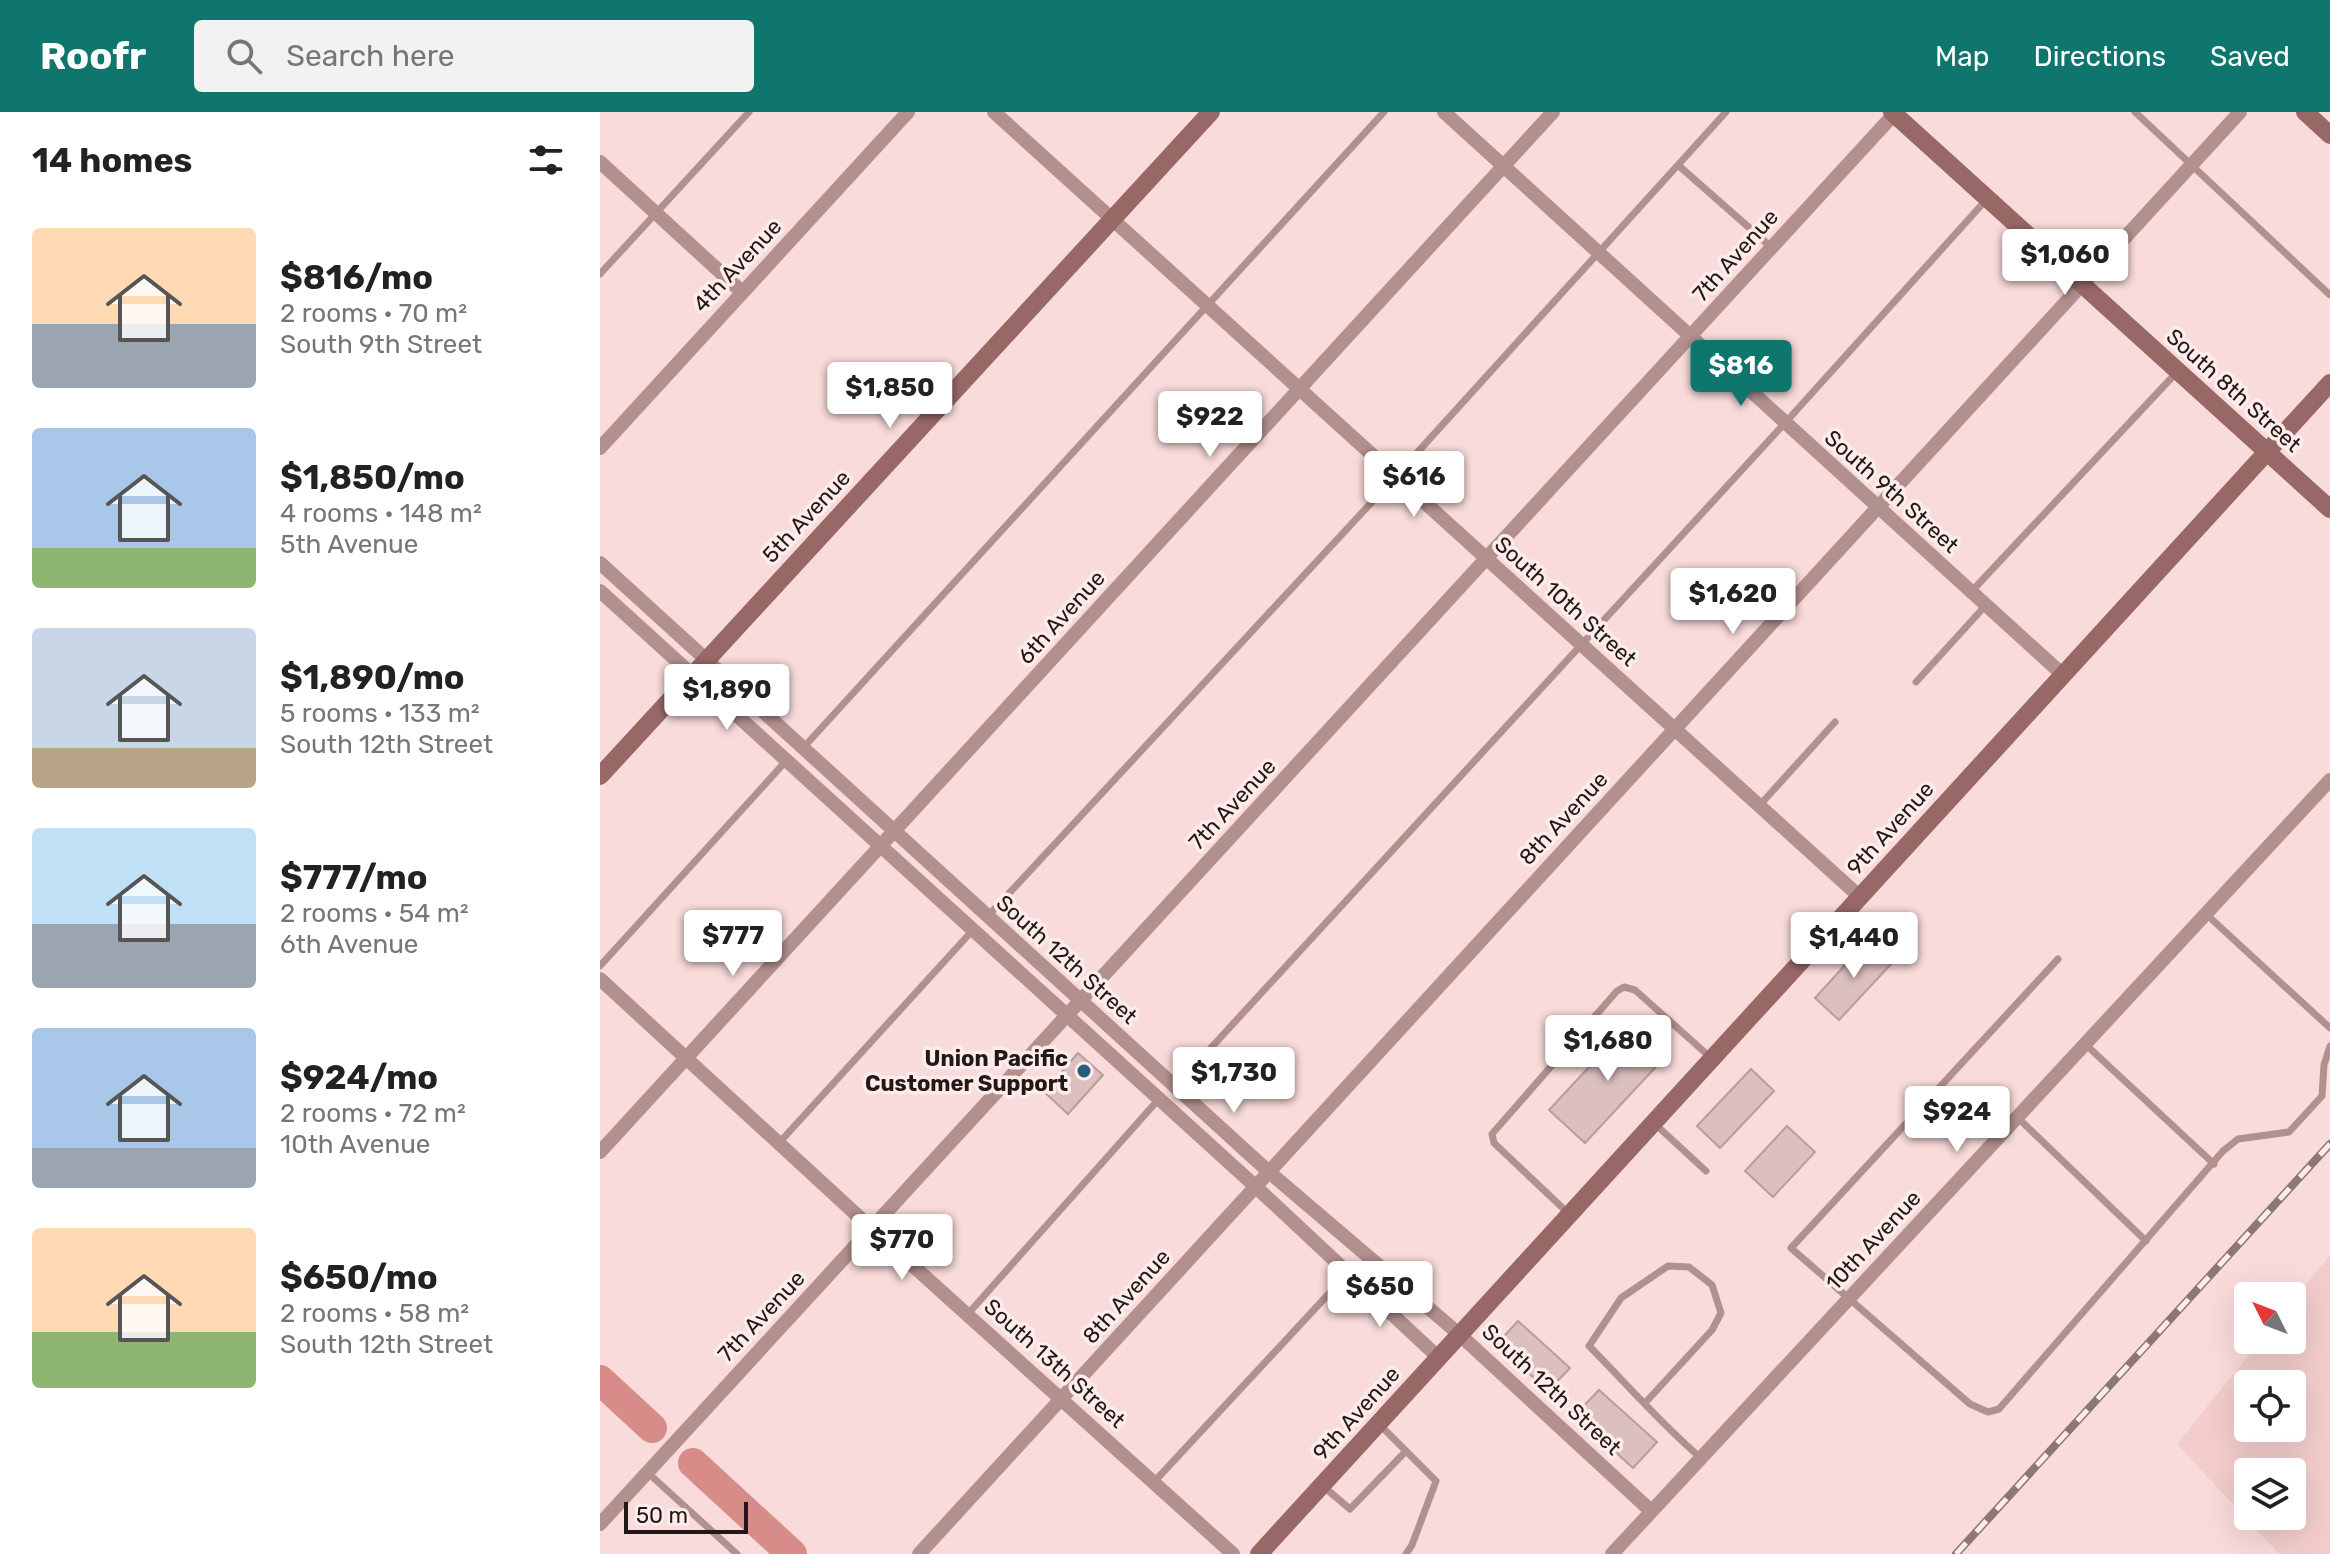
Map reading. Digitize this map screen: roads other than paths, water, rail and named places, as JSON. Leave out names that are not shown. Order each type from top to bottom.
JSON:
[{"type":"main road","name":"5th Avenue","points":[[600,776],[1211,112]]},
{"type":"main road","points":[[2305,112],[2330,135]]},
{"type":"main road","name":"South 8th Street","points":[[1894,113],[2330,509]]},
{"type":"main road","name":"9th Avenue","points":[[1259,1554],[2330,383]]},
{"type":"street","name":"4th Avenue","points":[[600,448],[908,112]]},
{"type":"street","name":"South 10th Street","points":[[994,112],[1860,897]]},
{"type":"street","name":"South 9th Street","points":[[1444,112],[2063,675]]},
{"type":"street","name":"6th Avenue","points":[[600,1152],[1553,112]]},
{"type":"street","name":"8th Avenue","points":[[919,1554],[2240,112]]},
{"type":"street","name":"7th Avenue","points":[[600,1524],[1894,113]]},
{"type":"street","points":[[600,162],[742,292]]},
{"type":"street","name":"South 12th Street","points":[[600,563],[1268,1171],[1459,1334],[1651,1511]]},
{"type":"street","points":[[600,591],[1255,1186],[1439,1358]]},
{"type":"street","name":"10th Avenue","points":[[1612,1554],[2329,783]]},
{"type":"street","name":"South 13th Street","points":[[600,979],[1233,1554]]},
{"type":"lane","points":[[600,274],[749,112]]},
{"type":"lane","points":[[803,748],[1384,112]]},
{"type":"lane","points":[[988,916],[1396,476],[1726,112]]},
{"type":"lane","points":[[2135,112],[2330,295]]},
{"type":"lane","points":[[1678,165],[1771,247]]},
{"type":"lane","points":[[1175,1087],[1988,198]]},
{"type":"lane","points":[[1971,592],[2177,371]]},
{"type":"lane","points":[[1916,682],[1986,605]]},
{"type":"lane","points":[[1759,806],[1835,722]]},
{"type":"lane","points":[[600,966],[787,760]]},
{"type":"lane","points":[[2206,914],[2330,1028]]},
{"type":"lane","points":[[779,1143],[972,931]]},
{"type":"lane","points":[[2058,959],[1791,1248],[1847,1300],[1970,1404],[1988,1412],[1999,1409],[2223,1151],[2238,1139],[2289,1132],[2322,1096],[2324,1065],[2330,1046]]},
{"type":"lane","points":[[1569,1214],[1494,1143],[1492,1134],[1617,991],[1624,987],[1635,990],[1712,1059]]},
{"type":"lane","points":[[2085,1044],[2214,1164]]},
{"type":"lane","points":[[967,1315],[1158,1100]]},
{"type":"lane","points":[[2017,1117],[2146,1241]]},
{"type":"lane","points":[[1653,1123],[1706,1171]]},
{"type":"lane","points":[[1645,1403],[1712,1330],[1721,1313],[1712,1285],[1689,1267],[1668,1266],[1621,1298],[1589,1346],[1645,1403],[1701,1458]]},
{"type":"lane","points":[[1154,1482],[1348,1273]]},
{"type":"lane","points":[[1379,1423],[1436,1481],[1406,1554]]},
{"type":"lane","points":[[1322,1485],[1350,1509],[1406,1451]]},
{"type":"lane","points":[[647,1472],[737,1554]]},
{"type":"waterway","points":[[600,1380],[652,1428]]},
{"type":"waterway","points":[[693,1463],[792,1554]]},
{"type":"railway","points":[[1956,1554],[2330,1144]]},
{"type":"place","name":"Union Pacific Customer Support","points":[[1084,1071]]}]
